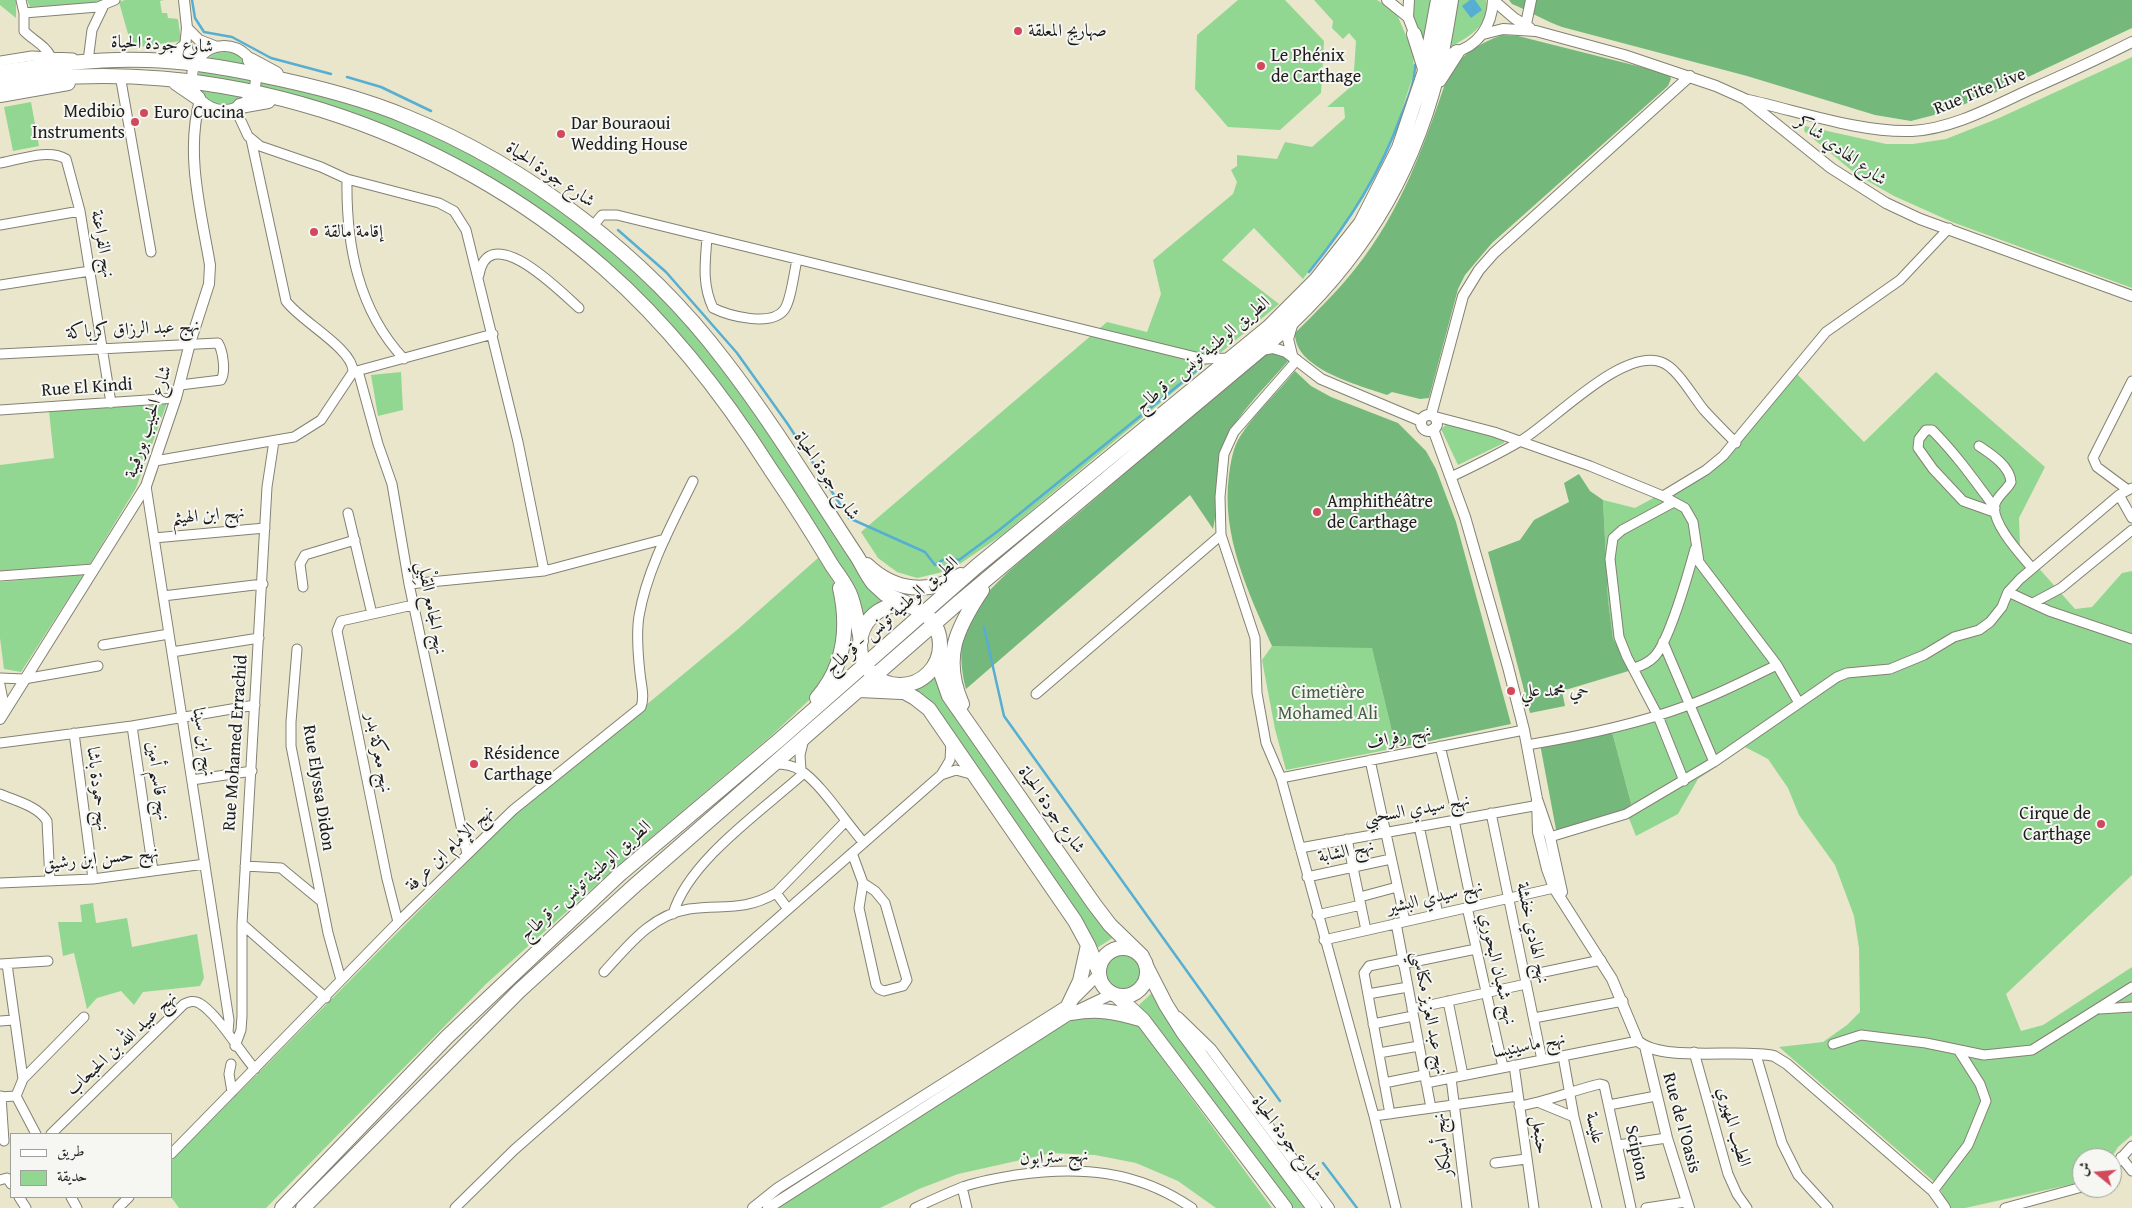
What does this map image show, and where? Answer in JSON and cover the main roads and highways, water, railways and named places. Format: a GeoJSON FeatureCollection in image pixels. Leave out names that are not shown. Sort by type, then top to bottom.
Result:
{"type":"FeatureCollection","features":[{"type":"Feature","properties":{"kind":"highway","name":"الطريق الوطنية تونس - قرطاج"},"geometry":{"type":"LineString","coordinates":[[303,1208],[519,990],[934,624],[1261,350],[1293,322],[1325,289],[1372,228],[1410,155],[1432,91],[1438,0]]}},
{"type":"Feature","properties":{"kind":"highway","name":"الطريق الوطنية تونس - قرطاج"},"geometry":{"type":"LineString","coordinates":[[282,1208],[447,1037],[507,978],[619,875],[866,664],[919,610],[977,566],[1269,327],[1316,280],[1361,223],[1399,148],[1425,71],[1435,55],[1451,0]]}},
{"type":"Feature","properties":{"kind":"highway"},"geometry":{"type":"LineString","coordinates":[[1414,34],[1425,71]]}},
{"type":"Feature","properties":{"kind":"highway"},"geometry":{"type":"LineString","coordinates":[[167,61],[185,47]]}},
{"type":"Feature","properties":{"kind":"highway"},"geometry":{"type":"LineString","coordinates":[[1432,91],[1457,52]]}},
{"type":"Feature","properties":{"kind":"highway"},"geometry":{"type":"LineString","coordinates":[[250,60],[290,81]]}},
{"type":"Feature","properties":{"kind":"highway","name":"شارع جودة الحياة"},"geometry":{"type":"LineString","coordinates":[[0,72],[167,61],[196,63],[290,81],[363,100],[408,117],[459,140],[532,184],[592,227],[649,276],[724,359],[859,559],[864,571],[878,589],[919,610]]}},
{"type":"Feature","properties":{"kind":"highway"},"geometry":{"type":"LineString","coordinates":[[196,63],[200,76],[212,85]]}},
{"type":"Feature","properties":{"kind":"highway"},"geometry":{"type":"LineString","coordinates":[[0,95],[56,87],[91,65]]}},
{"type":"Feature","properties":{"kind":"highway","name":"شارع جودة الحياة"},"geometry":{"type":"LineString","coordinates":[[0,84],[91,65],[120,75],[166,78],[252,93],[356,122],[400,138],[450,162],[518,204],[592,258],[644,307],[705,375],[758,450],[852,599],[866,664]]}},
{"type":"Feature","properties":{"kind":"highway"},"geometry":{"type":"LineString","coordinates":[[240,71],[250,80],[252,93]]}},
{"type":"Feature","properties":{"kind":"highway"},"geometry":{"type":"LineString","coordinates":[[166,78],[185,87],[199,99]]}},
{"type":"Feature","properties":{"kind":"highway"},"geometry":{"type":"LineString","coordinates":[[237,107],[256,102],[282,100]]}},
{"type":"Feature","properties":{"kind":"highway"},"geometry":{"type":"LineString","coordinates":[[859,559],[886,580],[915,588],[945,583],[977,566]]}},
{"type":"Feature","properties":{"kind":"highway"},"geometry":{"type":"LineString","coordinates":[[778,741],[826,687],[835,673],[845,636],[845,615],[836,572]]}},
{"type":"Feature","properties":{"kind":"highway"},"geometry":{"type":"LineString","coordinates":[[977,737],[956,687],[952,655],[961,623],[992,575]]}},
{"type":"Feature","properties":{"kind":"highway"},"geometry":{"type":"LineString","coordinates":[[861,641],[868,622],[879,611],[893,605],[919,610],[934,624]]}},
{"type":"Feature","properties":{"kind":"highway","name":"شارع جودة الحياة"},"geometry":{"type":"LineString","coordinates":[[934,624],[939,635],[942,676],[949,696],[1094,904],[1110,925],[1144,962],[1166,1005],[1314,1208]]}},
{"type":"Feature","properties":{"kind":"highway"},"geometry":{"type":"LineString","coordinates":[[888,683],[906,684],[923,678],[932,670],[938,660],[940,648]]}},
{"type":"Feature","properties":{"kind":"highway"},"geometry":{"type":"LineString","coordinates":[[866,664],[875,676],[906,692],[929,709],[1075,921],[1088,945],[1101,982],[1143,1020],[1285,1208]]}},
{"type":"Feature","properties":{"kind":"highway"},"geometry":{"type":"LineString","coordinates":[[860,690],[906,692]]}},
{"type":"Feature","properties":{"kind":"highway"},"geometry":{"type":"LineString","coordinates":[[1088,945],[1080,981],[1071,1008],[1108,1010],[1143,1020]]}},
{"type":"Feature","properties":{"kind":"highway"},"geometry":{"type":"LineString","coordinates":[[1099,973],[1104,958],[1115,949],[1130,949],[1144,962],[1145,982],[1136,992],[1123,996],[1114,994]]}},
{"type":"Feature","properties":{"kind":"water"},"geometry":{"type":"Polygon","coordinates":[[[1470,0],[1475,0],[1482,10],[1471,18],[1462,6],[1470,0]]]}},
{"type":"Feature","properties":{"kind":"waterway"},"geometry":{"type":"LineString","coordinates":[[192,0],[195,18],[204,32],[232,37],[271,58],[331,74]]}},
{"type":"Feature","properties":{"kind":"waterway"},"geometry":{"type":"LineString","coordinates":[[1309,272],[1350,216],[1374,176],[1394,135],[1409,96],[1415,65]]}},
{"type":"Feature","properties":{"kind":"waterway"},"geometry":{"type":"LineString","coordinates":[[347,77],[381,87],[431,111]]}},
{"type":"Feature","properties":{"kind":"waterway"},"geometry":{"type":"LineString","coordinates":[[618,230],[666,272],[737,353],[787,423],[849,518],[925,552],[935,565],[946,558],[959,560],[998,531],[1196,371]]}},
{"type":"Feature","properties":{"kind":"waterway"},"geometry":{"type":"LineString","coordinates":[[984,627],[1004,716],[1280,1101]]}},
{"type":"Feature","properties":{"kind":"waterway"},"geometry":{"type":"LineString","coordinates":[[1323,1163],[1357,1208]]}},
{"type":"Feature","properties":{"kind":"place","name":"صهاريج المعلقة"},"geometry":{"type":"Point","coordinates":[1018,31]}},
{"type":"Feature","properties":{"kind":"place","name":"Le Phénix de Carthage"},"geometry":{"type":"Point","coordinates":[1261,66]}},
{"type":"Feature","properties":{"kind":"place","name":"Euro Cucina"},"geometry":{"type":"Point","coordinates":[144,113]}},
{"type":"Feature","properties":{"kind":"place","name":"Medibio Instruments"},"geometry":{"type":"Point","coordinates":[135,122]}},
{"type":"Feature","properties":{"kind":"place","name":"Dar Bouraoui Wedding House"},"geometry":{"type":"Point","coordinates":[561,134]}},
{"type":"Feature","properties":{"kind":"place","name":"إقامة مالقة"},"geometry":{"type":"Point","coordinates":[314,232]}},
{"type":"Feature","properties":{"kind":"place","name":"Amphithéâtre de Carthage"},"geometry":{"type":"Point","coordinates":[1317,512]}},
{"type":"Feature","properties":{"kind":"place","name":"حي محمد علي"},"geometry":{"type":"Point","coordinates":[1511,691]}},
{"type":"Feature","properties":{"kind":"place","name":"Résidence Carthage"},"geometry":{"type":"Point","coordinates":[474,764]}},
{"type":"Feature","properties":{"kind":"place","name":"Cirque de Carthage"},"geometry":{"type":"Point","coordinates":[2101,824]}},
{"type":"Feature","properties":{"kind":"park label","name":"Cimetière Mohamed Ali"},"geometry":{"type":"Point","coordinates":[1328,703]}}]}
